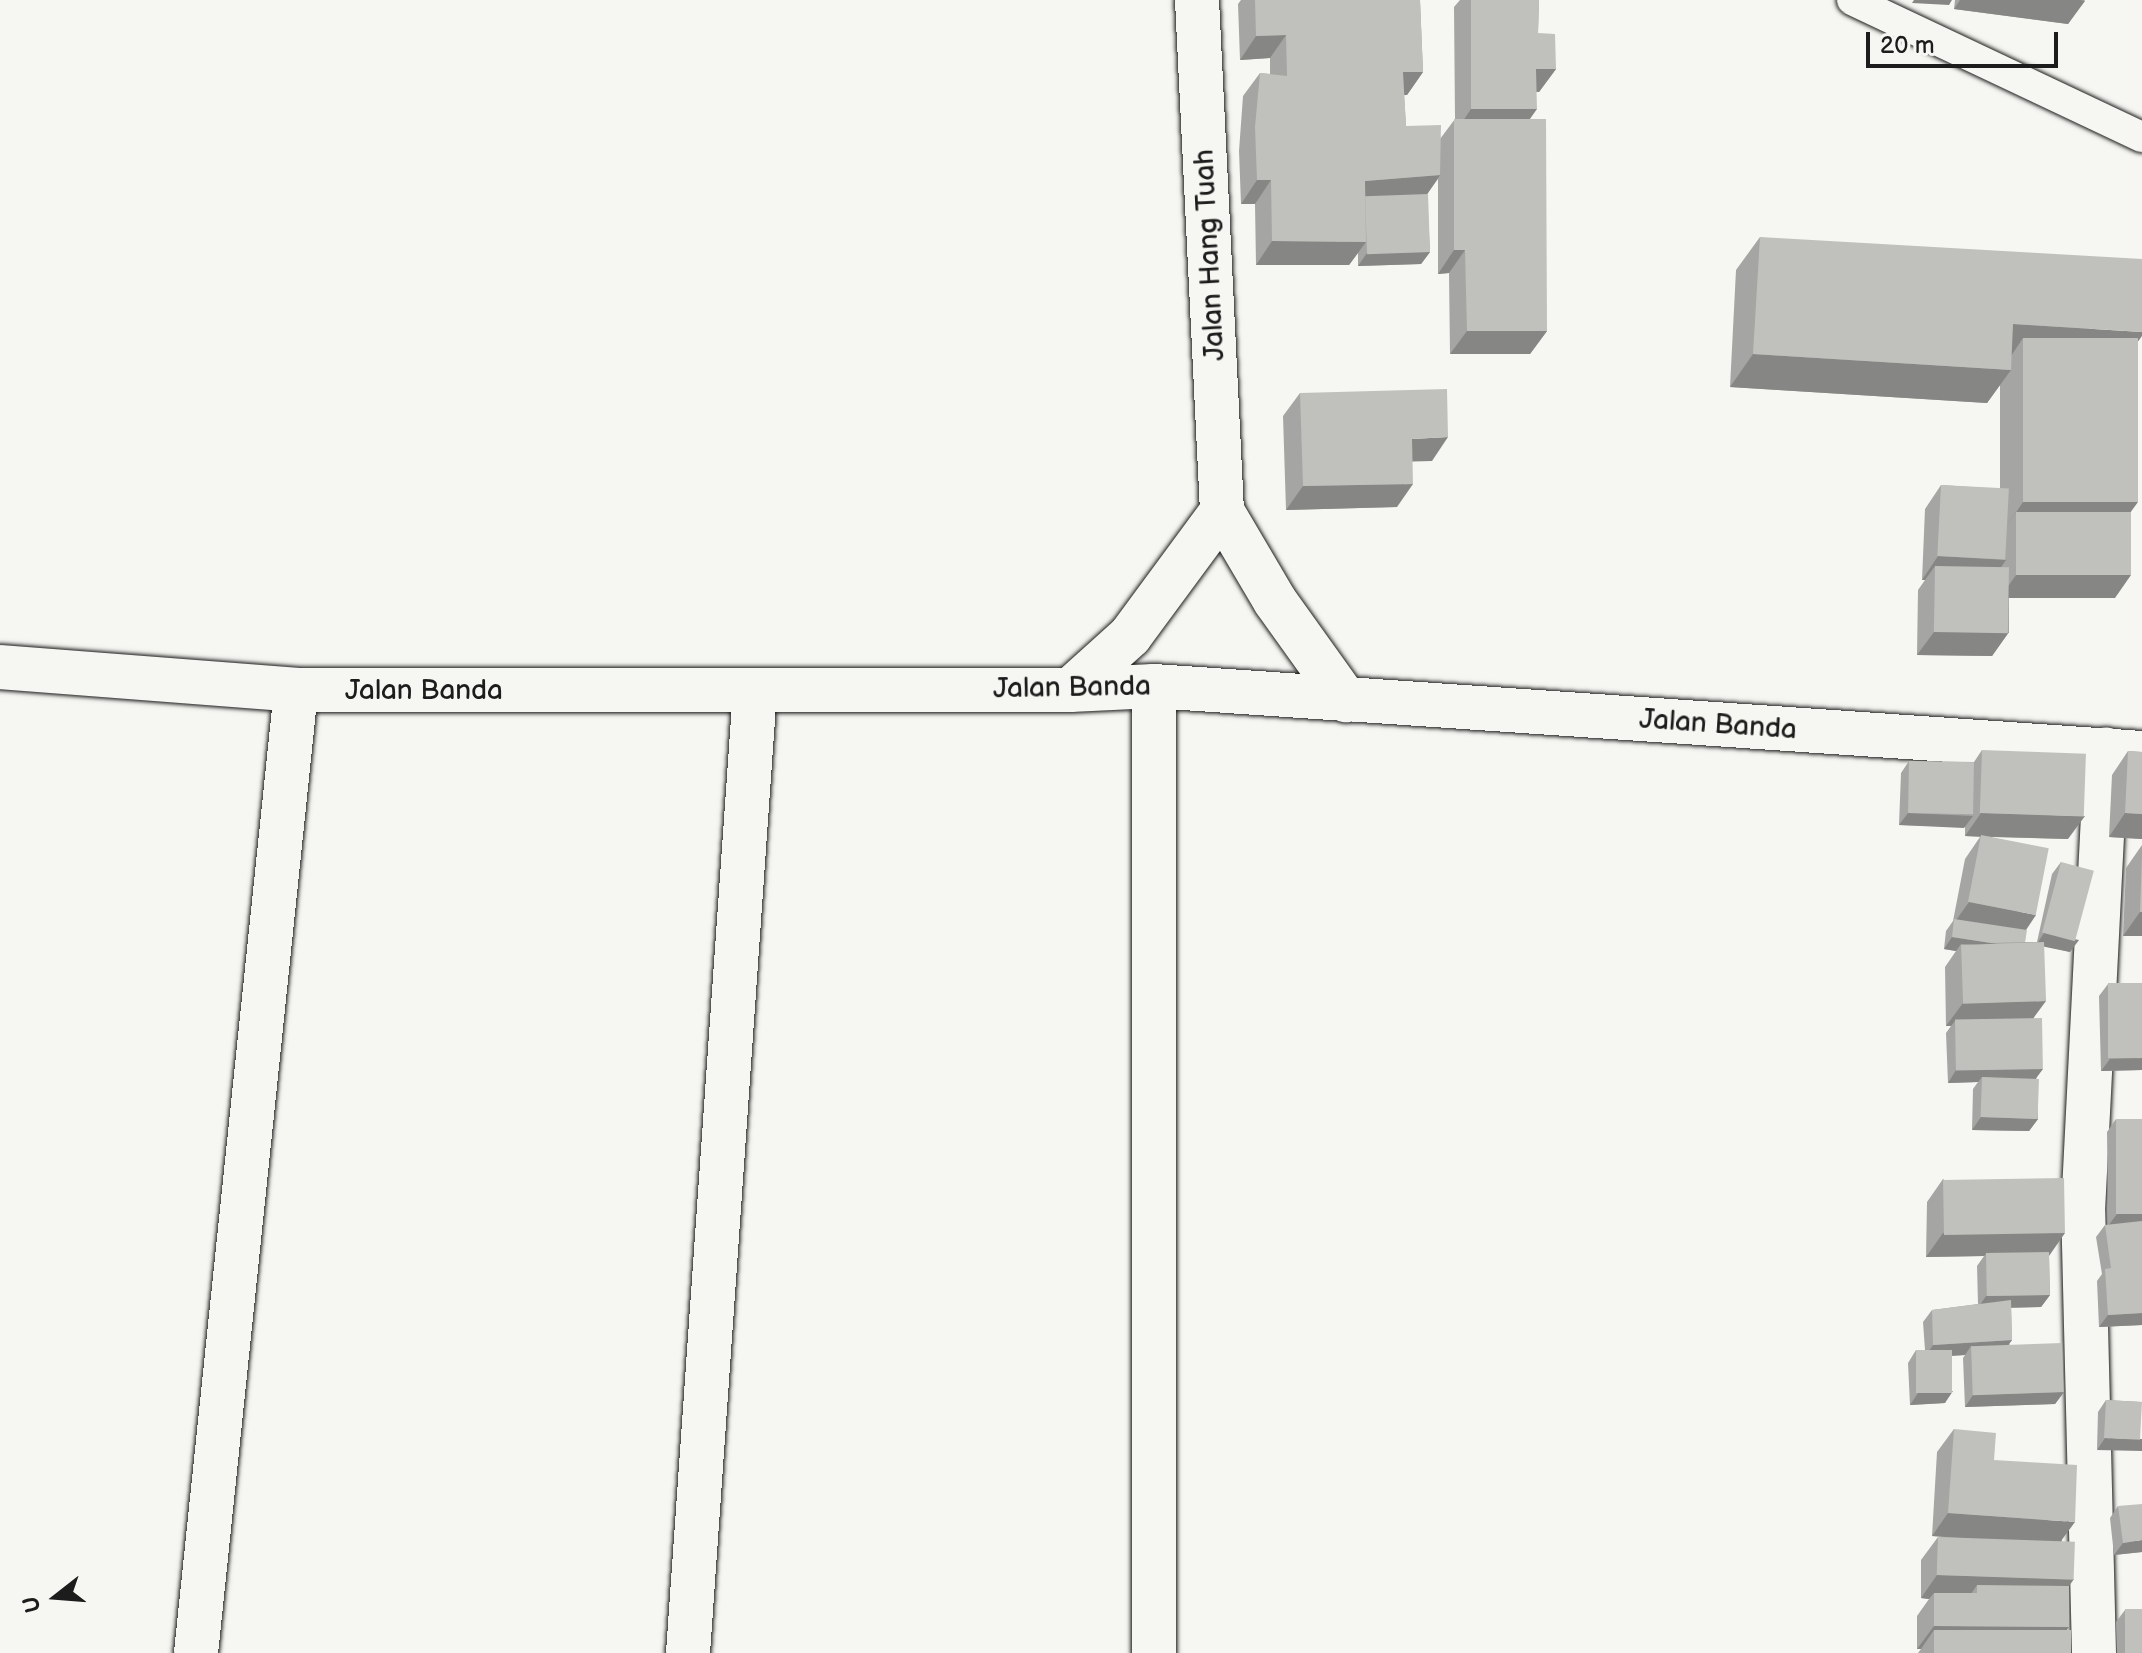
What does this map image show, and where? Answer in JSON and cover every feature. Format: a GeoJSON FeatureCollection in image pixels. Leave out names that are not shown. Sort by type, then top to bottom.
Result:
{"type":"FeatureCollection","features":[{"type":"Feature","properties":{"kind":"street","name":"Jalan Hang Tuah"},"geometry":{"type":"LineString","coordinates":[[1197,0],[1222,511]]}},
{"type":"Feature","properties":{"kind":"street"},"geometry":{"type":"LineString","coordinates":[[1070,690],[1130,636],[1222,511],[1275,601],[1346,700]]}},
{"type":"Feature","properties":{"kind":"street","name":"Jalan Banda"},"geometry":{"type":"LineString","coordinates":[[0,667],[296,690],[1070,690],[1154,686],[2124,752]]}},
{"type":"Feature","properties":{"kind":"street"},"geometry":{"type":"LineString","coordinates":[[1154,686],[1154,1653]]}},
{"type":"Feature","properties":{"kind":"street"},"geometry":{"type":"LineString","coordinates":[[196,1653],[296,690]]}},
{"type":"Feature","properties":{"kind":"street"},"geometry":{"type":"LineString","coordinates":[[688,1653],[755,691]]}},
{"type":"Feature","properties":{"kind":"street"},"geometry":{"type":"LineString","coordinates":[[2094,1653],[2083,1211],[2124,752]]}},
{"type":"Feature","properties":{"kind":"lane"},"geometry":{"type":"LineString","coordinates":[[1852,0],[2142,137]]}},
{"type":"Feature","properties":{"kind":"building"},"geometry":{"type":"Polygon","coordinates":[[[1255,0],[1420,0],[1423,72],[1403,72],[1406,126],[1441,125],[1440,175],[1365,181],[1366,242],[1272,241],[1271,180],[1257,180],[1255,127],[1260,73],[1287,76],[1286,35],[1256,36],[1255,0]]]}},
{"type":"Feature","properties":{"kind":"building"},"geometry":{"type":"Polygon","coordinates":[[[1471,0],[1539,0],[1538,33],[1555,34],[1556,69],[1536,69],[1537,109],[1471,109],[1471,0]]]}},
{"type":"Feature","properties":{"kind":"building"},"geometry":{"type":"Polygon","coordinates":[[[1454,119],[1546,119],[1547,331],[1467,331],[1465,250],[1454,250],[1454,119]]]}},
{"type":"Feature","properties":{"kind":"building"},"geometry":{"type":"Polygon","coordinates":[[[1428,194],[1430,252],[1367,254],[1365,196],[1428,194]]]}},
{"type":"Feature","properties":{"kind":"building"},"geometry":{"type":"Polygon","coordinates":[[[1760,237],[2142,259],[2142,332],[2013,324],[2011,370],[1753,354],[1760,237]]]}},
{"type":"Feature","properties":{"kind":"building"},"geometry":{"type":"Polygon","coordinates":[[[2023,338],[2138,338],[2138,502],[2023,502],[2023,338]]]}},
{"type":"Feature","properties":{"kind":"building"},"geometry":{"type":"Polygon","coordinates":[[[1447,389],[1448,437],[1412,439],[1413,484],[1303,486],[1300,393],[1447,389]]]}},
{"type":"Feature","properties":{"kind":"building"},"geometry":{"type":"Polygon","coordinates":[[[1941,485],[2009,489],[2005,559],[1937,556],[1941,485]]]}},
{"type":"Feature","properties":{"kind":"building"},"geometry":{"type":"Polygon","coordinates":[[[2016,512],[2131,512],[2131,575],[2016,575],[2016,512]]]}},
{"type":"Feature","properties":{"kind":"building"},"geometry":{"type":"Polygon","coordinates":[[[1935,566],[2009,567],[2008,633],[1934,632],[1935,566]]]}},
{"type":"Feature","properties":{"kind":"building"},"geometry":{"type":"Polygon","coordinates":[[[1982,750],[2086,754],[2084,817],[1980,813],[1982,750]]]}},
{"type":"Feature","properties":{"kind":"building"},"geometry":{"type":"Polygon","coordinates":[[[2128,751],[2142,752],[2142,814],[2125,813],[2128,751]]]}},
{"type":"Feature","properties":{"kind":"building"},"geometry":{"type":"Polygon","coordinates":[[[1909,761],[1974,762],[1973,814],[1908,813],[1909,761]]]}},
{"type":"Feature","properties":{"kind":"building"},"geometry":{"type":"Polygon","coordinates":[[[1981,835],[2049,848],[2036,915],[1968,902],[1981,835]]]}},
{"type":"Feature","properties":{"kind":"building"},"geometry":{"type":"Polygon","coordinates":[[[2142,856],[2142,912],[2140,912],[2142,856]]]}},
{"type":"Feature","properties":{"kind":"building"},"geometry":{"type":"Polygon","coordinates":[[[2061,862],[2094,871],[2075,941],[2042,933],[2061,862]]]}},
{"type":"Feature","properties":{"kind":"building"},"geometry":{"type":"Polygon","coordinates":[[[1954,919],[2027,930],[2025,942],[1991,943],[1952,937],[1954,919]]]}},
{"type":"Feature","properties":{"kind":"building"},"geometry":{"type":"Polygon","coordinates":[[[2044,942],[2046,1001],[1963,1004],[1961,945],[2044,942]]]}},
{"type":"Feature","properties":{"kind":"building"},"geometry":{"type":"Polygon","coordinates":[[[2108,983],[2142,983],[2142,1058],[2108,1058],[2108,983]]]}},
{"type":"Feature","properties":{"kind":"building"},"geometry":{"type":"Polygon","coordinates":[[[2042,1018],[2043,1069],[1956,1071],[1955,1020],[2042,1018]]]}},
{"type":"Feature","properties":{"kind":"building"},"geometry":{"type":"Polygon","coordinates":[[[1982,1077],[2039,1079],[2038,1119],[1981,1117],[1982,1077]]]}},
{"type":"Feature","properties":{"kind":"building"},"geometry":{"type":"Polygon","coordinates":[[[2116,1119],[2142,1119],[2142,1214],[2116,1214],[2116,1119]]]}},
{"type":"Feature","properties":{"kind":"building"},"geometry":{"type":"Polygon","coordinates":[[[2064,1178],[2065,1233],[1944,1235],[1943,1180],[2064,1178]]]}},
{"type":"Feature","properties":{"kind":"building"},"geometry":{"type":"Polygon","coordinates":[[[2142,1221],[2142,1313],[2108,1315],[2105,1269],[2111,1268],[2105,1225],[2142,1221]]]}},
{"type":"Feature","properties":{"kind":"building"},"geometry":{"type":"Polygon","coordinates":[[[2049,1252],[2050,1295],[1987,1296],[1986,1253],[2049,1252]]]}},
{"type":"Feature","properties":{"kind":"building"},"geometry":{"type":"Polygon","coordinates":[[[2011,1300],[2012,1340],[1933,1345],[1932,1310],[2011,1300]]]}},
{"type":"Feature","properties":{"kind":"building"},"geometry":{"type":"Polygon","coordinates":[[[2062,1343],[2064,1392],[1973,1395],[1971,1346],[2062,1343]]]}},
{"type":"Feature","properties":{"kind":"building"},"geometry":{"type":"Polygon","coordinates":[[[1916,1350],[1952,1350],[1952,1393],[1916,1393],[1916,1350]]]}},
{"type":"Feature","properties":{"kind":"building"},"geometry":{"type":"Polygon","coordinates":[[[2106,1400],[2142,1402],[2140,1440],[2104,1438],[2106,1400]]]}},
{"type":"Feature","properties":{"kind":"building"},"geometry":{"type":"Polygon","coordinates":[[[1954,1429],[1996,1433],[1994,1460],[2077,1465],[2075,1522],[1948,1513],[1954,1429]]]}},
{"type":"Feature","properties":{"kind":"building"},"geometry":{"type":"Polygon","coordinates":[[[2142,1504],[2142,1540],[2123,1543],[2118,1506],[2142,1504]]]}},
{"type":"Feature","properties":{"kind":"building"},"geometry":{"type":"Polygon","coordinates":[[[1938,1537],[2075,1542],[2074,1580],[1937,1575],[1938,1537]]]}},
{"type":"Feature","properties":{"kind":"building"},"geometry":{"type":"Polygon","coordinates":[[[1977,1585],[2069,1586],[2069,1627],[1934,1626],[1934,1593],[1977,1593],[1977,1585]]]}},
{"type":"Feature","properties":{"kind":"building"},"geometry":{"type":"Polygon","coordinates":[[[2125,1609],[2142,1609],[2142,1653],[2125,1653],[2125,1609]]]}},
{"type":"Feature","properties":{"kind":"building"},"geometry":{"type":"Polygon","coordinates":[[[1934,1630],[2071,1630],[2071,1653],[1934,1653],[1934,1630]]]}}]}
